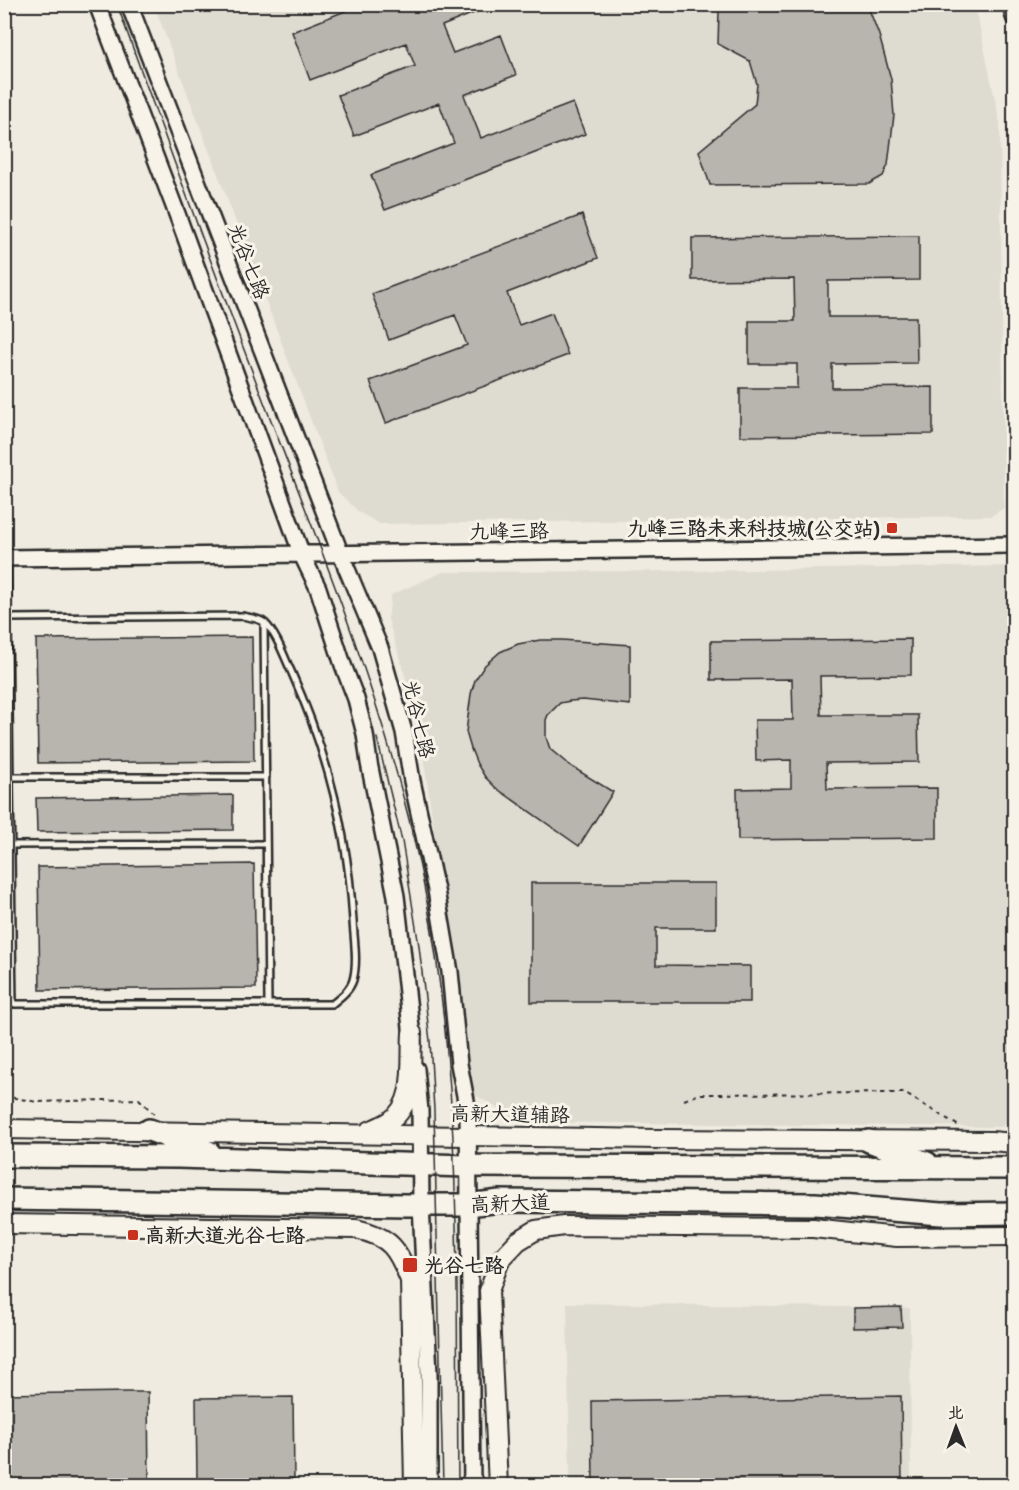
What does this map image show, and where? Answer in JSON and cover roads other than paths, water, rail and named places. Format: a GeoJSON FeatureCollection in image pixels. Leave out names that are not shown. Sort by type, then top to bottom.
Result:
{"type":"FeatureCollection","features":[{"type":"Feature","properties":{"kind":"highway"},"geometry":{"type":"LineString","coordinates":[[159,1130],[230,1159]]}},
{"type":"Feature","properties":{"kind":"highway"},"geometry":{"type":"LineString","coordinates":[[869,1141],[942,1168]]}},
{"type":"Feature","properties":{"kind":"highway","name":"高新大道"},"geometry":{"type":"LineString","coordinates":[[4,1156],[230,1159],[467,1166],[1014,1168]]}},
{"type":"Feature","properties":{"kind":"highway"},"geometry":{"type":"LineString","coordinates":[[622,1166],[622,1202]]}},
{"type":"Feature","properties":{"kind":"highway","name":"高新大道"},"geometry":{"type":"LineString","coordinates":[[4,1199],[468,1205],[500,1201],[815,1204],[941,1214],[1014,1213]]}},
{"type":"Feature","properties":{"kind":"main road"},"geometry":{"type":"LineString","coordinates":[[363,1134],[391,1120],[404,1107],[409,1091],[412,1033]]}},
{"type":"Feature","properties":{"kind":"main road","name":"高新大道辅路"},"geometry":{"type":"LineString","coordinates":[[4,1129],[1014,1143]]}},
{"type":"Feature","properties":{"kind":"main road"},"geometry":{"type":"LineString","coordinates":[[4,1220],[72,1200]]}},
{"type":"Feature","properties":{"kind":"main road"},"geometry":{"type":"LineString","coordinates":[[296,1203],[345,1214],[375,1233],[391,1244],[410,1280],[414,1485]]}},
{"type":"Feature","properties":{"kind":"main road"},"geometry":{"type":"LineString","coordinates":[[934,1237],[986,1213]]}},
{"type":"Feature","properties":{"kind":"main road"},"geometry":{"type":"LineString","coordinates":[[4,1224],[356,1229],[375,1233]]}},
{"type":"Feature","properties":{"kind":"main road"},"geometry":{"type":"LineString","coordinates":[[498,1485],[489,1291],[500,1260],[518,1241],[536,1230],[564,1226],[813,1228],[897,1237],[1014,1236]]}},
{"type":"Feature","properties":{"kind":"street"},"geometry":{"type":"LineString","coordinates":[[97,4],[302,555],[318,588],[342,665],[356,699],[365,734],[396,896],[420,1111],[421,1204],[429,1374],[429,1485]]}},
{"type":"Feature","properties":{"kind":"street","name":"光谷七路"},"geometry":{"type":"LineString","coordinates":[[129,4],[341,555],[380,648],[404,732],[450,972],[459,1064],[468,1111],[473,1484]]}},
{"type":"Feature","properties":{"kind":"street"},"geometry":{"type":"LineString","coordinates":[[1011,4],[1014,17]]}},
{"type":"Feature","properties":{"kind":"street","name":"九峰三路"},"geometry":{"type":"LineString","coordinates":[[6,558],[1014,545]]}},
{"type":"Feature","properties":{"kind":"street"},"geometry":{"type":"LineString","coordinates":[[991,1141],[1014,1133]]}},
{"type":"Feature","properties":{"kind":"street"},"geometry":{"type":"LineString","coordinates":[[402,1262],[421,1286],[426,1312]]}},
{"type":"Feature","properties":{"kind":"street"},"geometry":{"type":"LineString","coordinates":[[471,1362],[489,1291]]}},
{"type":"Feature","properties":{"kind":"street"},"geometry":{"type":"LineString","coordinates":[[414,1423],[429,1374]]}},
{"type":"Feature","properties":{"kind":"lane"},"geometry":{"type":"LineString","coordinates":[[6,558],[13,1004],[333,1004],[344,995],[353,982],[356,962],[351,880],[341,819],[323,752],[305,702],[281,648],[264,623],[243,616],[8,618]]}},
{"type":"Feature","properties":{"kind":"lane"},"geometry":{"type":"LineString","coordinates":[[264,623],[268,1004]]}},
{"type":"Feature","properties":{"kind":"lane"},"geometry":{"type":"LineString","coordinates":[[10,777],[266,777]]}},
{"type":"Feature","properties":{"kind":"lane"},"geometry":{"type":"LineString","coordinates":[[11,845],[266,844]]}},
{"type":"Feature","properties":{"kind":"tram line"},"geometry":{"type":"LineString","coordinates":[[117,4],[172,157],[348,622],[384,730],[414,840],[430,919],[442,1000],[449,1080],[456,1242],[458,1486]]}},
{"type":"Feature","properties":{"kind":"tram line"},"geometry":{"type":"LineString","coordinates":[[377,738],[402,841],[419,946],[430,1041],[434,1110],[443,1486]]}},
{"type":"Feature","properties":{"kind":"place","name":"九峰三路未来科技城(公交站)"},"geometry":{"type":"Point","coordinates":[892,528]}},
{"type":"Feature","properties":{"kind":"place","name":"高新大道光谷七路"},"geometry":{"type":"Point","coordinates":[133,1235]}},
{"type":"Feature","properties":{"kind":"place","name":"光谷七路"},"geometry":{"type":"Point","coordinates":[410,1265]}}]}
